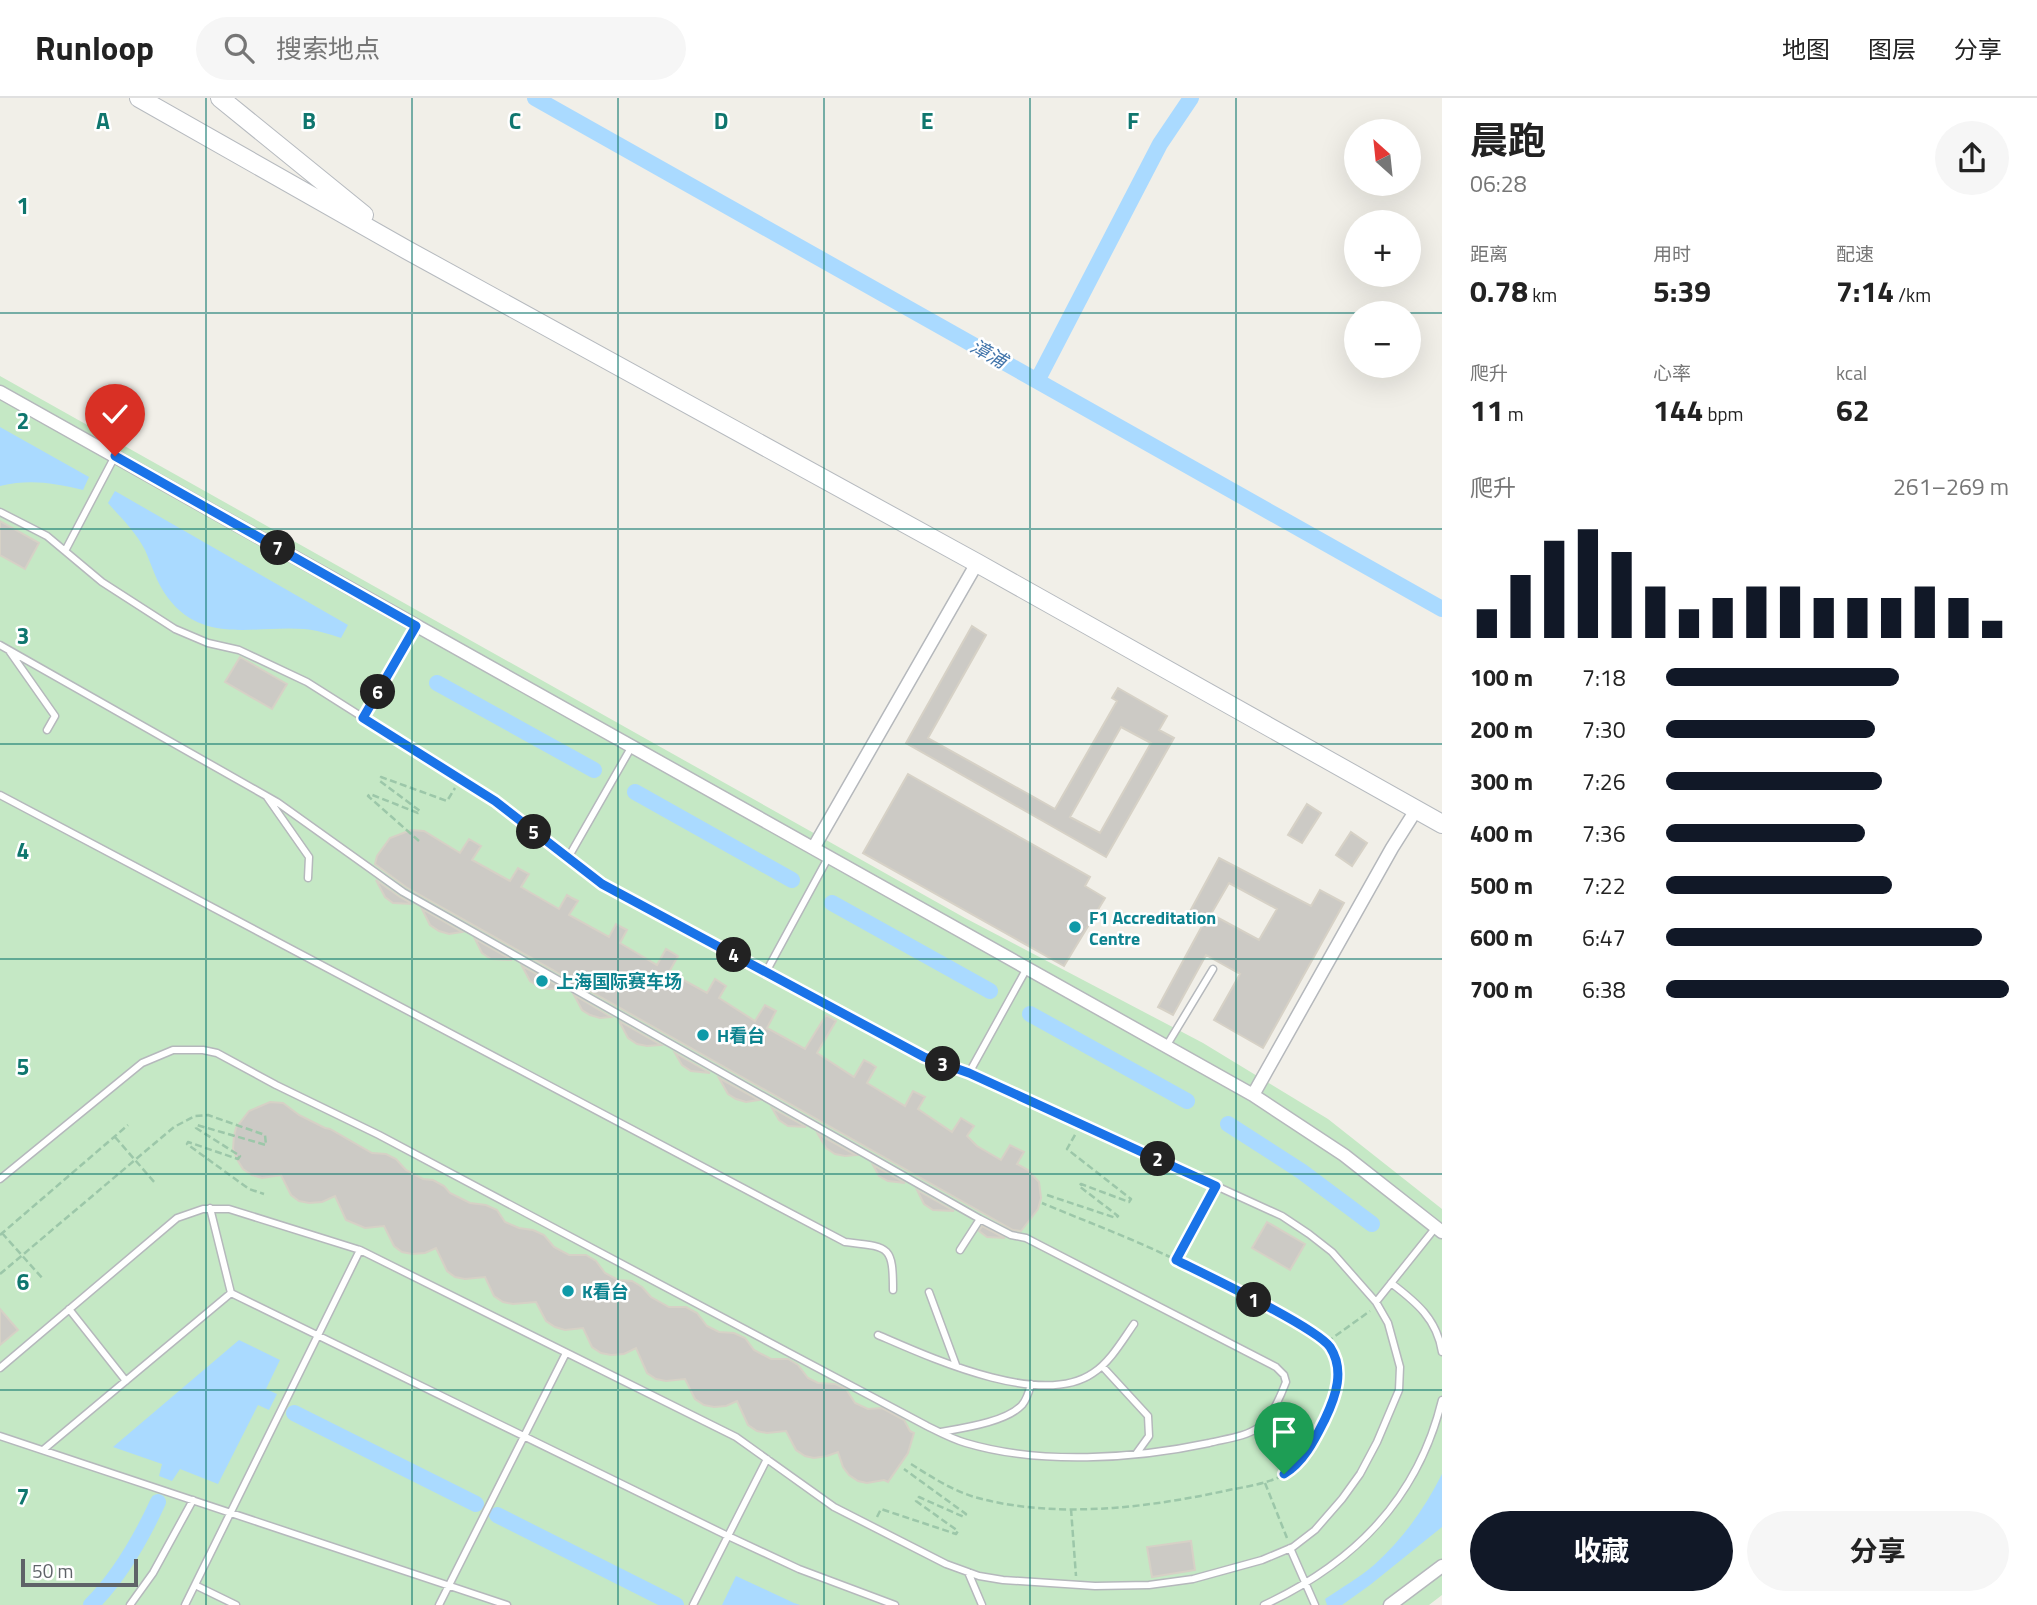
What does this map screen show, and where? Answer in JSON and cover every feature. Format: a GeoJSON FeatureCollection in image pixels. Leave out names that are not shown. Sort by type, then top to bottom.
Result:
{"type":"FeatureCollection","features":[{"type":"Feature","properties":{"kind":"street"},"geometry":{"type":"LineString","coordinates":[[139,98],[407,250],[977,562],[1442,824]]}},
{"type":"Feature","properties":{"kind":"street"},"geometry":{"type":"LineString","coordinates":[[220,98],[407,250]]}},
{"type":"Feature","properties":{"kind":"street"},"geometry":{"type":"LineString","coordinates":[[0,392],[1253,1095],[1344,1154],[1439,1230]]}},
{"type":"Feature","properties":{"kind":"street"},"geometry":{"type":"LineString","coordinates":[[814,848],[977,562]]}},
{"type":"Feature","properties":{"kind":"street"},"geometry":{"type":"LineString","coordinates":[[1253,1095],[1416,810]]}},
{"type":"Feature","properties":{"kind":"street"},"geometry":{"type":"LineString","coordinates":[[1390,1605],[1442,1566]]}},
{"type":"Feature","properties":{"kind":"lane"},"geometry":{"type":"LineString","coordinates":[[65,551],[115,456]]}},
{"type":"Feature","properties":{"kind":"lane"},"geometry":{"type":"LineString","coordinates":[[0,512],[47,536],[102,582],[175,629],[208,643],[239,650],[307,682],[495,801],[602,884],[924,1057],[969,1073],[1282,1216],[1332,1252],[1376,1302],[1388,1324],[1400,1367],[1399,1390],[1391,1413],[1354,1483],[1315,1530],[1290,1548],[1262,1560],[1193,1578],[1149,1585],[1076,1586],[1003,1580],[946,1564],[834,1507],[736,1437],[360,1250],[229,1209],[191,1211],[177,1218],[0,1368]]}},
{"type":"Feature","properties":{"kind":"lane"},"geometry":{"type":"LineString","coordinates":[[363,718],[416,626]]}},
{"type":"Feature","properties":{"kind":"lane"},"geometry":{"type":"LineString","coordinates":[[0,645],[266,796],[303,819],[403,892],[979,1220],[1011,1235],[1026,1238],[1269,1363],[1284,1374],[1285,1385],[1259,1427],[1234,1437],[1197,1445],[1136,1454],[1055,1456],[964,1443],[391,1141],[217,1053],[203,1050],[173,1050],[142,1063],[0,1180]]}},
{"type":"Feature","properties":{"kind":"lane"},"geometry":{"type":"LineString","coordinates":[[9,650],[55,716],[47,730]]}},
{"type":"Feature","properties":{"kind":"lane"},"geometry":{"type":"LineString","coordinates":[[568,858],[632,746]]}},
{"type":"Feature","properties":{"kind":"lane"},"geometry":{"type":"LineString","coordinates":[[0,795],[845,1242],[885,1250],[893,1260],[893,1290]]}},
{"type":"Feature","properties":{"kind":"lane"},"geometry":{"type":"LineString","coordinates":[[266,796],[309,858],[308,878]]}},
{"type":"Feature","properties":{"kind":"lane"},"geometry":{"type":"LineString","coordinates":[[766,972],[829,856]]}},
{"type":"Feature","properties":{"kind":"lane"},"geometry":{"type":"LineString","coordinates":[[969,1073],[1027,968]]}},
{"type":"Feature","properties":{"kind":"lane"},"geometry":{"type":"LineString","coordinates":[[1167,1045],[1213,969]]}},
{"type":"Feature","properties":{"kind":"lane"},"geometry":{"type":"LineString","coordinates":[[210,1208],[232,1293],[728,1536],[799,1569],[895,1605]]}},
{"type":"Feature","properties":{"kind":"lane"},"geometry":{"type":"LineString","coordinates":[[960,1250],[979,1220]]}},
{"type":"Feature","properties":{"kind":"lane"},"geometry":{"type":"LineString","coordinates":[[1376,1302],[1439,1230]]}},
{"type":"Feature","properties":{"kind":"lane"},"geometry":{"type":"LineString","coordinates":[[185,1605],[360,1250]]}},
{"type":"Feature","properties":{"kind":"lane"},"geometry":{"type":"LineString","coordinates":[[1391,1283],[1415,1301],[1432,1320],[1442,1352]]}},
{"type":"Feature","properties":{"kind":"lane"},"geometry":{"type":"LineString","coordinates":[[929,1292],[956,1366]]}},
{"type":"Feature","properties":{"kind":"lane"},"geometry":{"type":"LineString","coordinates":[[43,1450],[232,1293]]}},
{"type":"Feature","properties":{"kind":"lane"},"geometry":{"type":"LineString","coordinates":[[69,1309],[126,1381]]}},
{"type":"Feature","properties":{"kind":"lane"},"geometry":{"type":"LineString","coordinates":[[878,1335],[956,1366],[1007,1382],[1031,1384],[1084,1378],[1102,1366],[1134,1324]]}},
{"type":"Feature","properties":{"kind":"lane"},"geometry":{"type":"LineString","coordinates":[[439,1605],[566,1353]]}},
{"type":"Feature","properties":{"kind":"lane"},"geometry":{"type":"LineString","coordinates":[[1102,1366],[1148,1416],[1149,1436],[1136,1454]]}},
{"type":"Feature","properties":{"kind":"lane"},"geometry":{"type":"LineString","coordinates":[[941,1432],[981,1424],[1018,1409],[1031,1384]]}},
{"type":"Feature","properties":{"kind":"lane"},"geometry":{"type":"LineString","coordinates":[[1264,1605],[1305,1583],[1360,1542],[1390,1512],[1420,1464],[1442,1400]]}},
{"type":"Feature","properties":{"kind":"lane"},"geometry":{"type":"LineString","coordinates":[[0,1436],[507,1605]]}},
{"type":"Feature","properties":{"kind":"lane"},"geometry":{"type":"LineString","coordinates":[[693,1605],[767,1460]]}},
{"type":"Feature","properties":{"kind":"lane"},"geometry":{"type":"LineString","coordinates":[[130,1605],[153,1573],[193,1500]]}},
{"type":"Feature","properties":{"kind":"lane"},"geometry":{"type":"LineString","coordinates":[[1290,1548],[1315,1605]]}},
{"type":"Feature","properties":{"kind":"lane"},"geometry":{"type":"LineString","coordinates":[[968,1572],[982,1605]]}},
{"type":"Feature","properties":{"kind":"lane"},"geometry":{"type":"LineString","coordinates":[[195,1585],[236,1605]]}},
{"type":"Feature","properties":{"kind":"path"},"geometry":{"type":"LineString","coordinates":[[419,842],[368,796],[370,794],[418,813],[419,811],[380,780],[382,777],[447,801],[461,780]]}},
{"type":"Feature","properties":{"kind":"path"},"geometry":{"type":"LineString","coordinates":[[0,1274],[135,1160],[181,1123],[195,1116],[208,1115],[265,1135],[266,1145],[197,1125],[196,1128],[240,1156],[238,1158],[188,1142],[187,1144],[249,1189],[264,1194]]}},
{"type":"Feature","properties":{"kind":"path"},"geometry":{"type":"LineString","coordinates":[[1047,1195],[1116,1219],[1118,1216],[1079,1186],[1082,1184],[1129,1202],[1131,1199],[1067,1149],[1081,1124]]}},
{"type":"Feature","properties":{"kind":"path"},"geometry":{"type":"LineString","coordinates":[[43,1279],[1,1234],[128,1125]]}},
{"type":"Feature","properties":{"kind":"path"},"geometry":{"type":"LineString","coordinates":[[115,1137],[155,1183]]}},
{"type":"Feature","properties":{"kind":"path"},"geometry":{"type":"LineString","coordinates":[[1176,1260],[1216,1186]]}},
{"type":"Feature","properties":{"kind":"path"},"geometry":{"type":"LineString","coordinates":[[911,1464],[936,1480],[979,1499],[1007,1505],[1071,1508],[1165,1504],[1265,1481],[1284,1474],[1301,1461],[1330,1409],[1338,1382],[1338,1371],[1333,1353],[1326,1343],[1302,1326],[1176,1260],[1042,1203]]}},
{"type":"Feature","properties":{"kind":"path"},"geometry":{"type":"LineString","coordinates":[[1326,1343],[1366,1315]]}},
{"type":"Feature","properties":{"kind":"path"},"geometry":{"type":"LineString","coordinates":[[872,1527],[881,1509],[956,1534],[958,1531],[916,1501],[919,1497],[964,1517],[966,1514],[904,1469]]}},
{"type":"Feature","properties":{"kind":"path"},"geometry":{"type":"LineString","coordinates":[[1265,1481],[1290,1548]]}},
{"type":"Feature","properties":{"kind":"path"},"geometry":{"type":"LineString","coordinates":[[1071,1508],[1076,1586]]}},
{"type":"Feature","properties":{"kind":"green space","name":"上海国际赛车场"},"geometry":{"type":"Polygon","coordinates":[[[0,376],[965,918],[1203,1043],[1328,1119],[1442,1209],[1442,1595],[1429,1605],[0,1605],[0,376]]]}},
{"type":"Feature","properties":{"kind":"water"},"geometry":{"type":"Polygon","coordinates":[[[0,427],[89,477],[83,490],[41,483],[0,486],[0,427]]]}},
{"type":"Feature","properties":{"kind":"water"},"geometry":{"type":"Polygon","coordinates":[[[115,491],[348,625],[341,638],[304,629],[231,630],[198,622],[182,613],[164,593],[137,537],[108,503],[115,491]]]}},
{"type":"Feature","properties":{"kind":"water"},"geometry":{"type":"Polygon","coordinates":[[[239,1340],[280,1360],[266,1389],[277,1394],[269,1410],[258,1405],[218,1484],[180,1469],[172,1481],[159,1476],[162,1464],[113,1447],[239,1340]]]}},
{"type":"Feature","properties":{"kind":"water"},"geometry":{"type":"Polygon","coordinates":[[[1442,1474],[1442,1527],[1342,1605],[1327,1605],[1325,1599],[1368,1570],[1404,1534],[1442,1474]]]}},
{"type":"Feature","properties":{"kind":"water"},"geometry":{"type":"Polygon","coordinates":[[[736,1576],[794,1603],[800,1605],[722,1605],[736,1576]]]}},
{"type":"Feature","properties":{"kind":"building"},"geometry":{"type":"Polygon","coordinates":[[[0,521],[39,543],[25,569],[0,555],[0,521]]]}},
{"type":"Feature","properties":{"kind":"building"},"geometry":{"type":"Polygon","coordinates":[[[972,626],[986,635],[928,738],[1055,809],[1117,701],[1112,698],[1118,688],[1167,716],[1159,730],[1174,738],[1106,857],[906,743],[972,626]],[[1121,727],[1070,817],[1100,833],[1151,743],[1121,727]]]}},
{"type":"Feature","properties":{"kind":"building"},"geometry":{"type":"Polygon","coordinates":[[[240,657],[287,684],[272,709],[225,682],[240,657]]]}},
{"type":"Feature","properties":{"kind":"building"},"geometry":{"type":"Polygon","coordinates":[[[908,774],[1090,877],[1085,886],[1105,898],[1064,966],[863,853],[908,774]]]}},
{"type":"Feature","properties":{"kind":"building"},"geometry":{"type":"Polygon","coordinates":[[[1307,804],[1321,813],[1302,843],[1288,835],[1307,804]]]}},
{"type":"Feature","properties":{"kind":"building","name":"H看台"},"geometry":{"type":"Polygon","coordinates":[[[411,830],[424,831],[460,853],[469,839],[481,846],[472,860],[510,881],[518,868],[529,874],[521,887],[559,909],[567,895],[578,901],[569,915],[609,937],[616,924],[627,930],[620,943],[657,965],[666,949],[678,956],[669,972],[707,993],[715,979],[726,986],[719,998],[755,1021],[765,1005],[776,1011],[767,1028],[805,1049],[826,1015],[836,1021],[817,1053],[854,1077],[864,1060],[870,1063],[876,1067],[867,1083],[905,1106],[913,1091],[925,1097],[918,1109],[952,1132],[961,1118],[974,1126],[967,1136],[977,1146],[1001,1160],[1010,1145],[1024,1152],[1017,1164],[1028,1170],[1039,1182],[1041,1198],[1038,1209],[1021,1231],[1013,1230],[406,887],[375,864],[377,856],[390,838],[411,830]]]}},
{"type":"Feature","properties":{"kind":"building"},"geometry":{"type":"Polygon","coordinates":[[[1351,832],[1367,843],[1352,866],[1336,855],[1351,832]]]}},
{"type":"Feature","properties":{"kind":"building"},"geometry":{"type":"Polygon","coordinates":[[[1219,858],[1311,906],[1320,890],[1344,903],[1263,1048],[1214,1020],[1240,974],[1206,955],[1173,1015],[1158,1007],[1202,926],[1187,917],[1219,858]],[[1229,883],[1211,914],[1259,940],[1277,909],[1229,883]]]}},
{"type":"Feature","properties":{"kind":"building"},"geometry":{"type":"Polygon","coordinates":[[[376,880],[413,904],[393,903],[385,897],[376,880]]]}},
{"type":"Feature","properties":{"kind":"building"},"geometry":{"type":"Polygon","coordinates":[[[422,909],[462,932],[449,934],[439,931],[430,925],[422,909]]]}},
{"type":"Feature","properties":{"kind":"building"},"geometry":{"type":"Polygon","coordinates":[[[475,939],[512,960],[491,959],[482,953],[475,939]]]}},
{"type":"Feature","properties":{"kind":"building"},"geometry":{"type":"Polygon","coordinates":[[[522,966],[561,988],[539,987],[530,981],[522,966]]]}},
{"type":"Feature","properties":{"kind":"building"},"geometry":{"type":"Polygon","coordinates":[[[574,995],[611,1017],[590,1015],[582,1010],[574,995]]]}},
{"type":"Feature","properties":{"kind":"building"},"geometry":{"type":"Polygon","coordinates":[[[619,1021],[661,1045],[637,1044],[628,1038],[619,1021]]]}},
{"type":"Feature","properties":{"kind":"building"},"geometry":{"type":"Polygon","coordinates":[[[675,1053],[710,1073],[691,1071],[682,1065],[675,1053]]]}},
{"type":"Feature","properties":{"kind":"building"},"geometry":{"type":"Polygon","coordinates":[[[719,1078],[759,1100],[746,1102],[736,1099],[728,1094],[719,1078]]]}},
{"type":"Feature","properties":{"kind":"building","name":"K看台"},"geometry":{"type":"Polygon","coordinates":[[[270,1102],[283,1103],[299,1115],[372,1153],[386,1154],[396,1159],[406,1170],[423,1179],[433,1180],[470,1203],[497,1210],[505,1222],[544,1235],[554,1247],[569,1255],[586,1255],[596,1261],[605,1273],[618,1280],[632,1281],[651,1297],[669,1307],[686,1307],[697,1313],[707,1326],[719,1332],[734,1333],[745,1338],[754,1350],[771,1359],[788,1359],[798,1365],[808,1378],[846,1389],[855,1403],[868,1409],[882,1408],[904,1420],[914,1433],[908,1453],[888,1482],[858,1481],[843,1467],[838,1452],[814,1458],[805,1456],[796,1450],[786,1431],[757,1431],[748,1425],[737,1401],[726,1406],[704,1405],[695,1399],[685,1379],[656,1379],[647,1373],[636,1348],[624,1354],[601,1353],[592,1347],[583,1328],[565,1330],[546,1321],[536,1302],[503,1302],[494,1296],[485,1277],[455,1277],[447,1271],[436,1248],[425,1253],[402,1252],[394,1246],[384,1226],[365,1228],[346,1220],[335,1196],[322,1202],[299,1201],[291,1195],[281,1175],[262,1178],[243,1169],[233,1149],[236,1128],[249,1111],[270,1102]]]}},
{"type":"Feature","properties":{"kind":"building"},"geometry":{"type":"Polygon","coordinates":[[[772,1108],[806,1127],[788,1126],[779,1120],[772,1108]]]}},
{"type":"Feature","properties":{"kind":"building"},"geometry":{"type":"Polygon","coordinates":[[[818,1134],[856,1155],[835,1154],[826,1148],[818,1134]]]}},
{"type":"Feature","properties":{"kind":"building"},"geometry":{"type":"Polygon","coordinates":[[[873,1165],[905,1183],[888,1181],[879,1176],[873,1165]]]}},
{"type":"Feature","properties":{"kind":"building"},"geometry":{"type":"Polygon","coordinates":[[[917,1190],[954,1211],[933,1210],[924,1204],[917,1190]]]}},
{"type":"Feature","properties":{"kind":"building"},"geometry":{"type":"Polygon","coordinates":[[[1267,1222],[1305,1244],[1290,1270],[1252,1248],[1267,1222]]]}},
{"type":"Feature","properties":{"kind":"building"},"geometry":{"type":"Polygon","coordinates":[[[982,1226],[1005,1238],[987,1237],[979,1231],[982,1226]]]}},
{"type":"Feature","properties":{"kind":"building"},"geometry":{"type":"Polygon","coordinates":[[[0,1309],[18,1330],[0,1345],[0,1309]]]}},
{"type":"Feature","properties":{"kind":"building"},"geometry":{"type":"Polygon","coordinates":[[[1191,1541],[1195,1570],[1152,1577],[1147,1547],[1191,1541]]]}},
{"type":"Feature","properties":{"kind":"waterway","name":"漳浦"},"geometry":{"type":"LineString","coordinates":[[535,98],[1442,609]]}},
{"type":"Feature","properties":{"kind":"waterway"},"geometry":{"type":"LineString","coordinates":[[1037,381],[1160,144],[1191,98]]}},
{"type":"Feature","properties":{"kind":"waterway"},"geometry":{"type":"LineString","coordinates":[[437,683],[594,770]]}},
{"type":"Feature","properties":{"kind":"waterway"},"geometry":{"type":"LineString","coordinates":[[635,792],[792,880]]}},
{"type":"Feature","properties":{"kind":"waterway"},"geometry":{"type":"LineString","coordinates":[[832,903],[990,991]]}},
{"type":"Feature","properties":{"kind":"waterway"},"geometry":{"type":"LineString","coordinates":[[1030,1014],[1187,1101]]}},
{"type":"Feature","properties":{"kind":"waterway"},"geometry":{"type":"LineString","coordinates":[[1228,1124],[1301,1171],[1372,1224]]}},
{"type":"Feature","properties":{"kind":"waterway"},"geometry":{"type":"LineString","coordinates":[[294,1413],[476,1504]]}},
{"type":"Feature","properties":{"kind":"waterway"},"geometry":{"type":"LineString","coordinates":[[91,1605],[129,1556],[158,1502]]}},
{"type":"Feature","properties":{"kind":"waterway"},"geometry":{"type":"LineString","coordinates":[[497,1515],[676,1605]]}},
{"type":"Feature","properties":{"kind":"place","name":"F1 Accreditation Centre"},"geometry":{"type":"Point","coordinates":[1075,927]}},
{"type":"Feature","properties":{"kind":"place","name":"上海国际赛车场"},"geometry":{"type":"Point","coordinates":[542,981]}},
{"type":"Feature","properties":{"kind":"place","name":"H看台"},"geometry":{"type":"Point","coordinates":[703,1035]}},
{"type":"Feature","properties":{"kind":"place","name":"K看台"},"geometry":{"type":"Point","coordinates":[568,1291]}},
{"type":"Feature","properties":{"kind":"route"},"geometry":{"type":"LineString","coordinates":[[115,456],[416,626],[363,718],[495,801],[602,884],[924,1057],[969,1073],[1216,1186],[1176,1260],[1302,1326],[1324,1341],[1333,1353],[1338,1371],[1335,1393],[1321,1429],[1301,1461],[1284,1474]]}}]}
